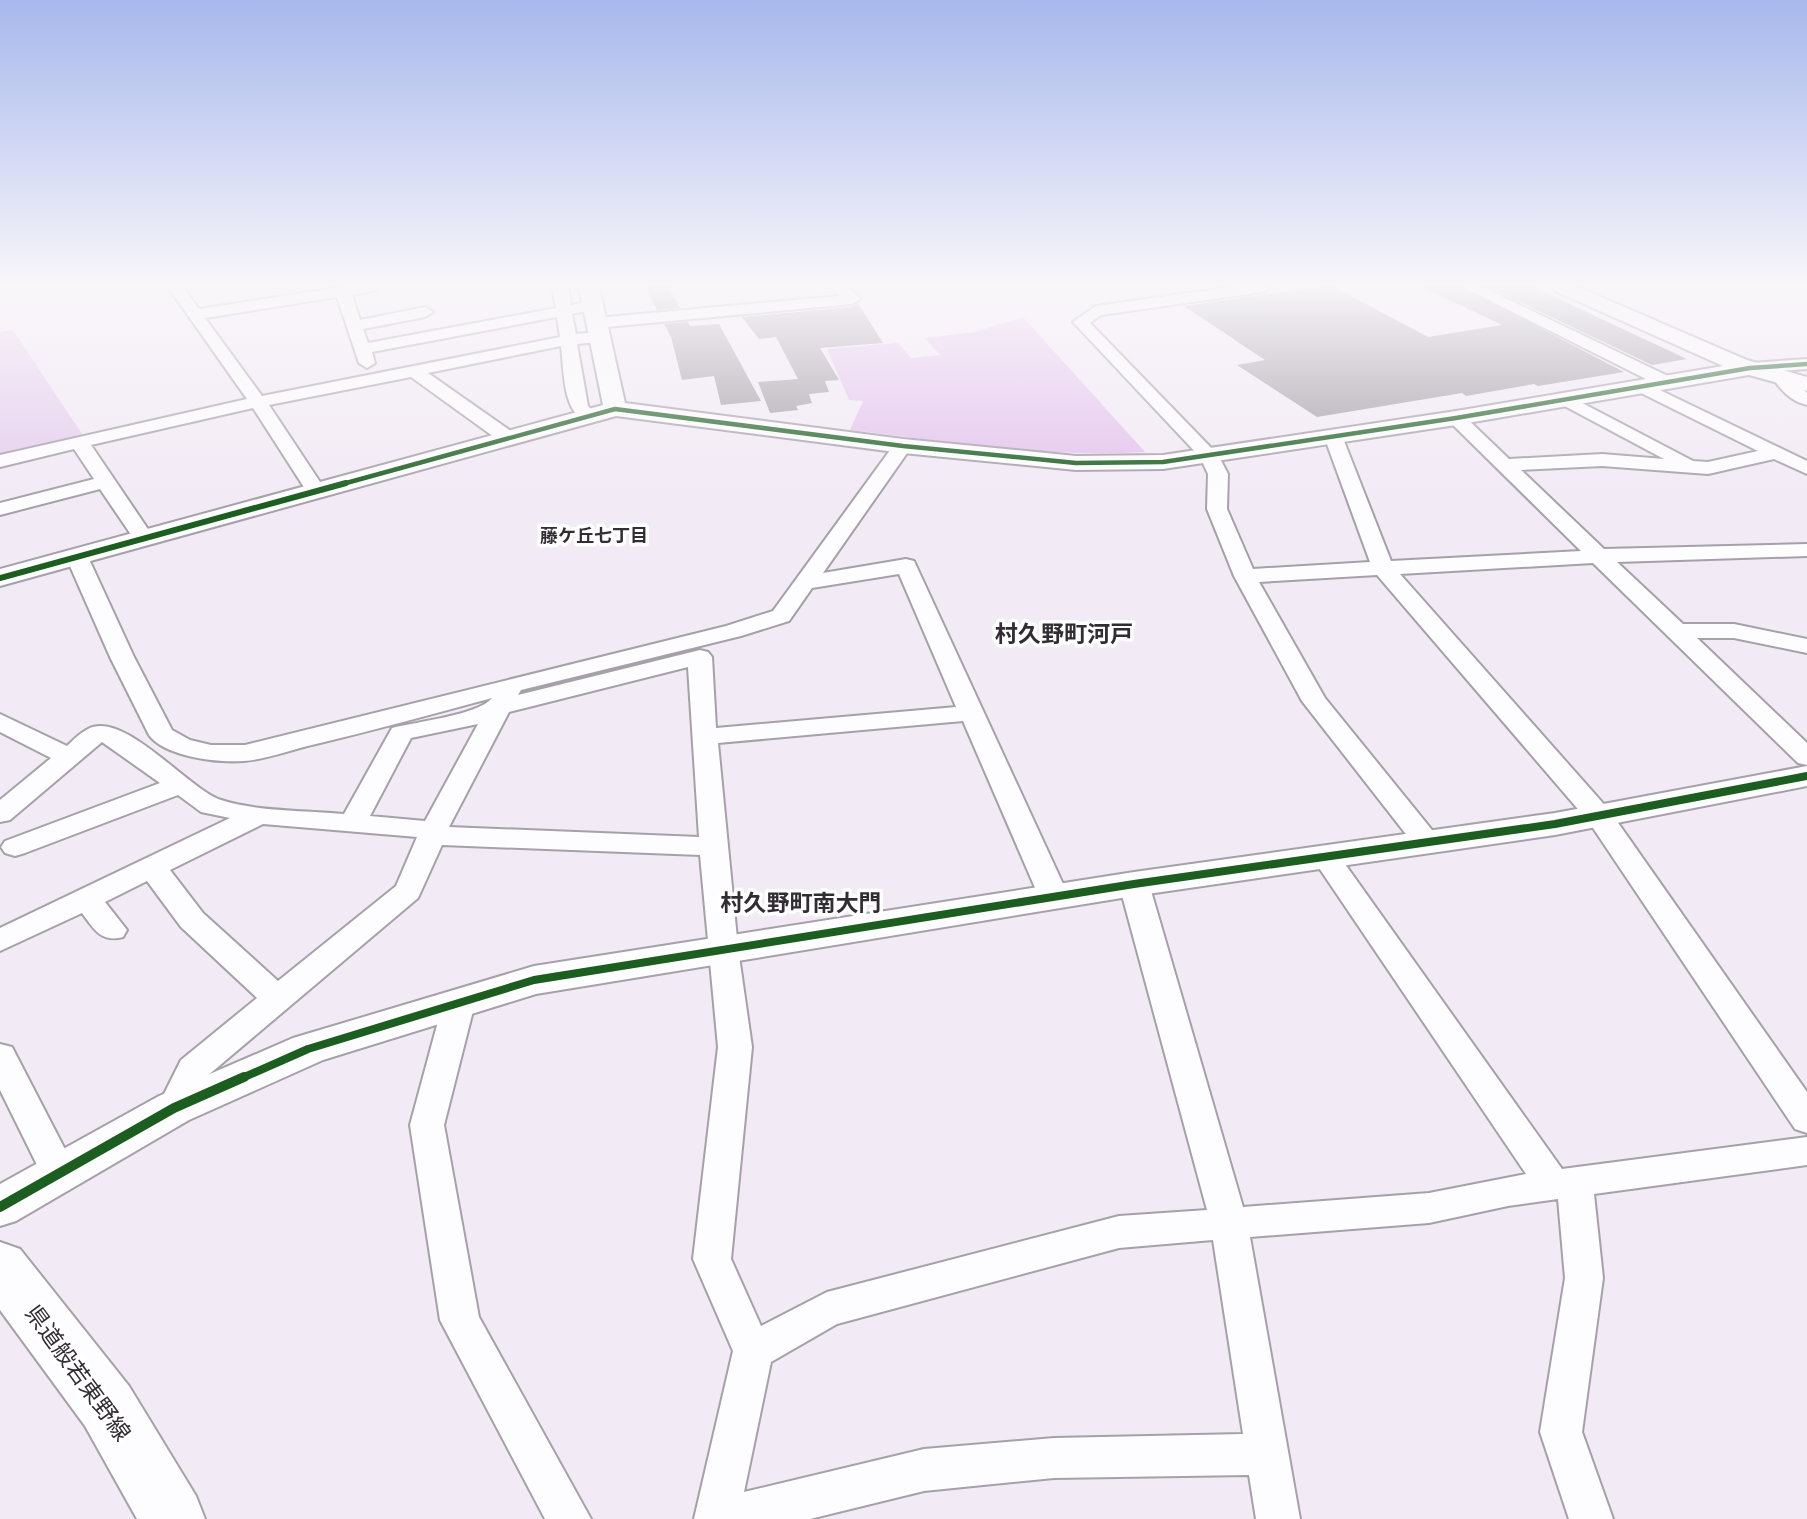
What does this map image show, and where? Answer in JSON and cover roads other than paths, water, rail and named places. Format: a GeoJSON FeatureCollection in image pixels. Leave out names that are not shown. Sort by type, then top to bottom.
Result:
{"type":"FeatureCollection","features":[{"type":"Feature","properties":{"kind":"main road","name":"県道般若東野線"},"geometry":{"type":"LineString","coordinates":[[0,1266],[107,1406],[173,1519]]}},
{"type":"Feature","properties":{"kind":"street"},"geometry":{"type":"LineString","coordinates":[[225,358],[258,402],[316,491]]}},
{"type":"Feature","properties":{"kind":"street"},"geometry":{"type":"LineString","coordinates":[[364,358],[372,379]]}},
{"type":"Feature","properties":{"kind":"street"},"geometry":{"type":"LineString","coordinates":[[0,461],[258,402],[414,371],[457,358]]}},
{"type":"Feature","properties":{"kind":"street"},"geometry":{"type":"LineString","coordinates":[[580,358],[579,407],[588,416]]}},
{"type":"Feature","properties":{"kind":"street"},"geometry":{"type":"LineString","coordinates":[[595,358],[615,409]]}},
{"type":"Feature","properties":{"kind":"street"},"geometry":{"type":"LineString","coordinates":[[1116,358],[1208,454],[1217,474],[1217,509],[1245,576],[1314,701],[1426,841]]}},
{"type":"Feature","properties":{"kind":"street"},"geometry":{"type":"LineString","coordinates":[[1616,358],[1665,382]]}},
{"type":"Feature","properties":{"kind":"street"},"geometry":{"type":"LineString","coordinates":[[1727,358],[1750,368],[1807,384]]}},
{"type":"Feature","properties":{"kind":"street"},"geometry":{"type":"LineString","coordinates":[[0,579],[615,409],[903,446],[1102,464],[1163,462],[1456,418],[1750,368],[1807,364]]}},
{"type":"Feature","properties":{"kind":"street"},"geometry":{"type":"LineString","coordinates":[[414,371],[508,438]]}},
{"type":"Feature","properties":{"kind":"street"},"geometry":{"type":"LineString","coordinates":[[1780,376],[1795,394],[1807,400]]}},
{"type":"Feature","properties":{"kind":"street"},"geometry":{"type":"LineString","coordinates":[[1641,386],[1807,468]]}},
{"type":"Feature","properties":{"kind":"street"},"geometry":{"type":"LineString","coordinates":[[1564,399],[1693,467]]}},
{"type":"Feature","properties":{"kind":"street"},"geometry":{"type":"LineString","coordinates":[[1456,418],[1807,757]]}},
{"type":"Feature","properties":{"kind":"street"},"geometry":{"type":"LineString","coordinates":[[1333,436],[1383,568],[1599,816],[1807,1119]]}},
{"type":"Feature","properties":{"kind":"street"},"geometry":{"type":"LineString","coordinates":[[79,442],[143,538]]}},
{"type":"Feature","properties":{"kind":"street"},"geometry":{"type":"LineString","coordinates":[[356,817],[401,733],[474,717],[505,696],[781,616],[903,446]]}},
{"type":"Feature","properties":{"kind":"street"},"geometry":{"type":"LineString","coordinates":[[1504,465],[1602,460],[1708,468],[1777,453]]}},
{"type":"Feature","properties":{"kind":"street"},"geometry":{"type":"LineString","coordinates":[[0,509],[104,482]]}},
{"type":"Feature","properties":{"kind":"street"},"geometry":{"type":"LineString","coordinates":[[1245,576],[1598,556],[1807,550]]}},
{"type":"Feature","properties":{"kind":"street"},"geometry":{"type":"LineString","coordinates":[[77,557],[122,657],[162,735],[181,745],[210,753],[245,753],[381,721],[700,657],[704,737],[723,949],[735,1046],[712,1259],[753,1351],[718,1519],[924,1470],[1054,1458],[1267,1454]]}},
{"type":"Feature","properties":{"kind":"street"},"geometry":{"type":"LineString","coordinates":[[805,583],[906,566],[1054,897]]}},
{"type":"Feature","properties":{"kind":"street"},"geometry":{"type":"LineString","coordinates":[[1674,631],[1734,631],[1807,646]]}},
{"type":"Feature","properties":{"kind":"street"},"geometry":{"type":"LineString","coordinates":[[174,1108],[193,1069],[408,891],[505,696]]}},
{"type":"Feature","properties":{"kind":"street"},"geometry":{"type":"LineString","coordinates":[[704,737],[971,713]]}},
{"type":"Feature","properties":{"kind":"street"},"geometry":{"type":"LineString","coordinates":[[0,722],[69,757]]}},
{"type":"Feature","properties":{"kind":"street"},"geometry":{"type":"LineString","coordinates":[[0,814],[97,734],[112,736],[211,806],[259,814],[438,833],[714,847]]}},
{"type":"Feature","properties":{"kind":"street"},"geometry":{"type":"LineString","coordinates":[[0,1207],[174,1108],[308,1049],[534,980],[1134,884],[1599,816],[1807,776]]}},
{"type":"Feature","properties":{"kind":"street"},"geometry":{"type":"LineString","coordinates":[[15,847],[179,785]]}},
{"type":"Feature","properties":{"kind":"street"},"geometry":{"type":"LineString","coordinates":[[0,941],[259,814]]}},
{"type":"Feature","properties":{"kind":"street"},"geometry":{"type":"LineString","coordinates":[[1325,856],[1565,1185],[1584,1278],[1561,1432],[1591,1519]]}},
{"type":"Feature","properties":{"kind":"street"},"geometry":{"type":"LineString","coordinates":[[152,867],[192,920],[278,999]]}},
{"type":"Feature","properties":{"kind":"street"},"geometry":{"type":"LineString","coordinates":[[1134,884],[1229,1222],[1278,1519]]}},
{"type":"Feature","properties":{"kind":"street"},"geometry":{"type":"LineString","coordinates":[[86,899],[112,930]]}},
{"type":"Feature","properties":{"kind":"street"},"geometry":{"type":"LineString","coordinates":[[459,1003],[427,1125],[460,1320],[569,1519]]}},
{"type":"Feature","properties":{"kind":"street"},"geometry":{"type":"LineString","coordinates":[[0,1056],[59,1173]]}},
{"type":"Feature","properties":{"kind":"street"},"geometry":{"type":"LineString","coordinates":[[753,1351],[827,1309],[1119,1232],[1429,1208],[1508,1191],[1807,1151]]}},
{"type":"Feature","properties":{"kind":"district","name":"藤ケ丘七丁目"},"geometry":{"type":"Point","coordinates":[594,536]}},
{"type":"Feature","properties":{"kind":"district","name":"村久野町河戸"},"geometry":{"type":"Point","coordinates":[1064,634]}},
{"type":"Feature","properties":{"kind":"district","name":"村久野町南大門"},"geometry":{"type":"Point","coordinates":[801,903]}}]}
